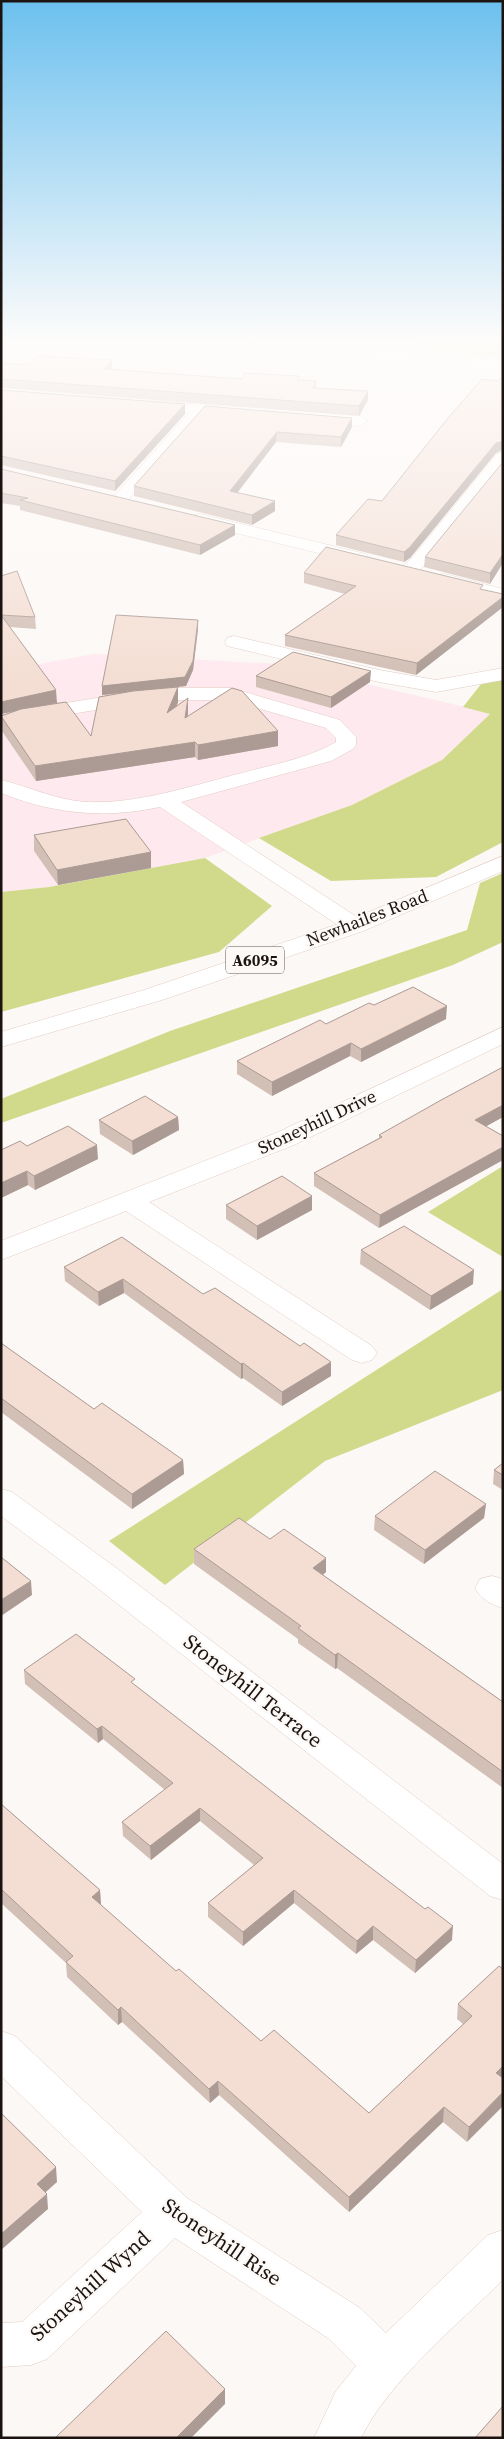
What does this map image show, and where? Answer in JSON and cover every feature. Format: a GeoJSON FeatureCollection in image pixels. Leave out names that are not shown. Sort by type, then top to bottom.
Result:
{"type":"FeatureCollection","features":[{"type":"Feature","properties":{"kind":"street"},"geometry":{"type":"LineString","coordinates":[[120,499],[159,455]]}},
{"type":"Feature","properties":{"kind":"street"},"geometry":{"type":"LineString","coordinates":[[407,570],[417,563],[503,457]]}},
{"type":"Feature","properties":{"kind":"street"},"geometry":{"type":"LineString","coordinates":[[101,495],[139,504]]}},
{"type":"Feature","properties":{"kind":"street"},"geometry":{"type":"LineString","coordinates":[[187,515],[503,594]]}},
{"type":"Feature","properties":{"kind":"street"},"geometry":{"type":"LineString","coordinates":[[234,642],[379,676],[436,686],[503,674]]}},
{"type":"Feature","properties":{"kind":"street"},"geometry":{"type":"LineString","coordinates":[[1,723],[17,717],[133,698],[180,694],[231,694],[333,724],[346,737],[346,744],[333,753],[163,800],[123,806],[86,808],[35,800],[1,786]]}},
{"type":"Feature","properties":{"kind":"street"},"geometry":{"type":"LineString","coordinates":[[163,800],[241,853],[355,926]]}},
{"type":"Feature","properties":{"kind":"street","name":"Newhailes Road"},"geometry":{"type":"LineString","coordinates":[[1,1040],[153,995],[355,926],[503,863]]}},
{"type":"Feature","properties":{"kind":"street","name":"Stoneyhill Drive"},"geometry":{"type":"LineString","coordinates":[[1,1252],[285,1138],[503,1034]]}},
{"type":"Feature","properties":{"kind":"street"},"geometry":{"type":"LineString","coordinates":[[127,1200],[362,1353]]}},
{"type":"Feature","properties":{"kind":"street","name":"Stoneyhill Terrace"},"geometry":{"type":"LineString","coordinates":[[1,1500],[111,1581],[503,1884]]}},
{"type":"Feature","properties":{"kind":"street","name":"Stoneyhill Rise"},"geometry":{"type":"LineString","coordinates":[[1,2049],[172,2212],[344,2323],[386,2364]]}},
{"type":"Feature","properties":{"kind":"street","name":"Stoneyhill Wynd"},"geometry":{"type":"LineString","coordinates":[[1,2345],[31,2343],[172,2212]]}},
{"type":"Feature","properties":{"kind":"street"},"geometry":{"type":"LineString","coordinates":[[337,2438],[352,2407],[386,2364],[503,2250]]}},
{"type":"Feature","properties":{"kind":"shaded area"},"geometry":{"type":"Polygon","coordinates":[[[94,654],[281,664],[491,713],[442,760],[352,805],[205,858],[49,887],[1,892],[1,671],[94,654]]]}},
{"type":"Feature","properties":{"kind":"green space"},"geometry":{"type":"Polygon","coordinates":[[[503,678],[503,842],[436,877],[331,881],[259,838],[352,805],[442,760],[490,714],[463,707],[485,679],[503,678]]]}},
{"type":"Feature","properties":{"kind":"green space"},"geometry":{"type":"Polygon","coordinates":[[[205,858],[272,906],[219,952],[1,1012],[1,892],[49,887],[205,858]]]}},
{"type":"Feature","properties":{"kind":"green space"},"geometry":{"type":"Polygon","coordinates":[[[503,873],[503,942],[453,965],[1,1123],[1,1099],[170,1031],[467,930],[480,883],[503,873]]]}},
{"type":"Feature","properties":{"kind":"green space"},"geometry":{"type":"Polygon","coordinates":[[[503,1166],[503,1257],[428,1212],[503,1166]]]}},
{"type":"Feature","properties":{"kind":"green space"},"geometry":{"type":"Polygon","coordinates":[[[503,1289],[503,1390],[325,1461],[165,1585],[109,1541],[503,1289]]]}},
{"type":"Feature","properties":{"kind":"building"},"geometry":{"type":"Polygon","coordinates":[[[1,455],[139,455],[115,481],[1,455]]]}},
{"type":"Feature","properties":{"kind":"building"},"geometry":{"type":"Polygon","coordinates":[[[162,455],[259,455],[230,491],[275,501],[252,515],[134,486],[162,455]]]}},
{"type":"Feature","properties":{"kind":"building"},"geometry":{"type":"Polygon","coordinates":[[[419,455],[486,455],[404,552],[336,535],[368,499],[382,501],[419,455]]]}},
{"type":"Feature","properties":{"kind":"building"},"geometry":{"type":"Polygon","coordinates":[[[503,462],[503,554],[490,573],[425,557],[503,462]]]}},
{"type":"Feature","properties":{"kind":"building"},"geometry":{"type":"Polygon","coordinates":[[[1,469],[235,525],[200,545],[20,500],[28,498],[1,493],[1,469]]]}},
{"type":"Feature","properties":{"kind":"building"},"geometry":{"type":"Polygon","coordinates":[[[326,547],[483,585],[480,589],[503,594],[503,597],[417,663],[285,635],[356,586],[304,573],[326,547]]]}},
{"type":"Feature","properties":{"kind":"building"},"geometry":{"type":"Polygon","coordinates":[[[17,571],[35,617],[1,615],[1,576],[17,571]]]}},
{"type":"Feature","properties":{"kind":"building"},"geometry":{"type":"Polygon","coordinates":[[[1,615],[56,690],[1,702],[1,615]]]}},
{"type":"Feature","properties":{"kind":"building"},"geometry":{"type":"Polygon","coordinates":[[[116,615],[198,620],[193,661],[185,677],[102,686],[116,615]]]}},
{"type":"Feature","properties":{"kind":"building"},"geometry":{"type":"Polygon","coordinates":[[[293,652],[371,671],[331,697],[256,676],[293,652]]]}},
{"type":"Feature","properties":{"kind":"building"},"geometry":{"type":"Polygon","coordinates":[[[178,687],[167,713],[188,698],[185,718],[232,688],[242,691],[278,731],[198,745],[195,742],[35,766],[1,716],[21,709],[66,702],[91,736],[99,697],[133,691],[178,687]]]}},
{"type":"Feature","properties":{"kind":"building"},"geometry":{"type":"Polygon","coordinates":[[[126,819],[151,852],[57,870],[34,835],[126,819]]]}},
{"type":"Feature","properties":{"kind":"building"},"geometry":{"type":"Polygon","coordinates":[[[413,987],[447,1006],[361,1049],[351,1043],[272,1082],[237,1061],[320,1020],[326,1024],[369,1003],[374,1005],[413,987]]]}},
{"type":"Feature","properties":{"kind":"building"},"geometry":{"type":"Polygon","coordinates":[[[503,1067],[503,1105],[475,1120],[503,1136],[503,1147],[380,1215],[314,1173],[382,1137],[379,1135],[503,1067]]]}},
{"type":"Feature","properties":{"kind":"building"},"geometry":{"type":"Polygon","coordinates":[[[145,1096],[178,1117],[132,1141],[99,1120],[145,1096]]]}},
{"type":"Feature","properties":{"kind":"building"},"geometry":{"type":"Polygon","coordinates":[[[68,1126],[97,1145],[34,1176],[27,1171],[1,1183],[1,1150],[20,1141],[27,1146],[68,1126]]]}},
{"type":"Feature","properties":{"kind":"building"},"geometry":{"type":"Polygon","coordinates":[[[282,1176],[312,1196],[257,1226],[226,1205],[282,1176]]]}},
{"type":"Feature","properties":{"kind":"building"},"geometry":{"type":"Polygon","coordinates":[[[404,1226],[474,1270],[431,1296],[361,1250],[404,1226]]]}},
{"type":"Feature","properties":{"kind":"building"},"geometry":{"type":"Polygon","coordinates":[[[122,1237],[203,1294],[215,1288],[300,1346],[304,1343],[331,1362],[282,1392],[123,1279],[98,1292],[64,1267],[122,1237]]]}},
{"type":"Feature","properties":{"kind":"building"},"geometry":{"type":"Polygon","coordinates":[[[1,1343],[94,1409],[102,1403],[183,1460],[132,1494],[1,1398],[1,1343]]]}},
{"type":"Feature","properties":{"kind":"building"},"geometry":{"type":"Polygon","coordinates":[[[503,1463],[503,1475],[494,1470],[503,1463]]]}},
{"type":"Feature","properties":{"kind":"building"},"geometry":{"type":"Polygon","coordinates":[[[435,1471],[486,1504],[425,1550],[375,1516],[435,1471]]]}},
{"type":"Feature","properties":{"kind":"building"},"geometry":{"type":"Polygon","coordinates":[[[239,1518],[270,1539],[284,1529],[326,1558],[313,1568],[503,1702],[503,1772],[338,1653],[335,1655],[298,1628],[301,1626],[194,1549],[239,1518]]]}},
{"type":"Feature","properties":{"kind":"building"},"geometry":{"type":"Polygon","coordinates":[[[1,1557],[31,1581],[1,1600],[1,1557]]]}},
{"type":"Feature","properties":{"kind":"building"},"geometry":{"type":"Polygon","coordinates":[[[76,1634],[135,1679],[131,1682],[337,1842],[425,1909],[428,1907],[453,1926],[416,1960],[373,1926],[357,1941],[294,1890],[243,1932],[208,1903],[263,1858],[200,1808],[150,1846],[122,1822],[173,1783],[102,1726],[97,1729],[24,1670],[76,1634]]]}},
{"type":"Feature","properties":{"kind":"building"},"geometry":{"type":"Polygon","coordinates":[[[1,1804],[100,1890],[92,1897],[176,1971],[179,1969],[261,2041],[274,2030],[369,2113],[472,2016],[458,2004],[499,1966],[503,1969],[503,2066],[496,2073],[503,2078],[503,2092],[469,2127],[444,2107],[349,2197],[218,2081],[209,2089],[121,2007],[118,2010],[66,1962],[73,1956],[1,1889],[1,1804]]]}},
{"type":"Feature","properties":{"kind":"building"},"geometry":{"type":"Polygon","coordinates":[[[1,2113],[56,2167],[37,2184],[47,2194],[1,2234],[1,2113]]]}},
{"type":"Feature","properties":{"kind":"building"},"geometry":{"type":"Polygon","coordinates":[[[166,2331],[225,2389],[176,2438],[55,2438],[166,2331]]]}},
{"type":"Feature","properties":{"kind":"building"},"geometry":{"type":"Polygon","coordinates":[[[503,2406],[503,2438],[475,2438],[503,2406]]]}}]}
